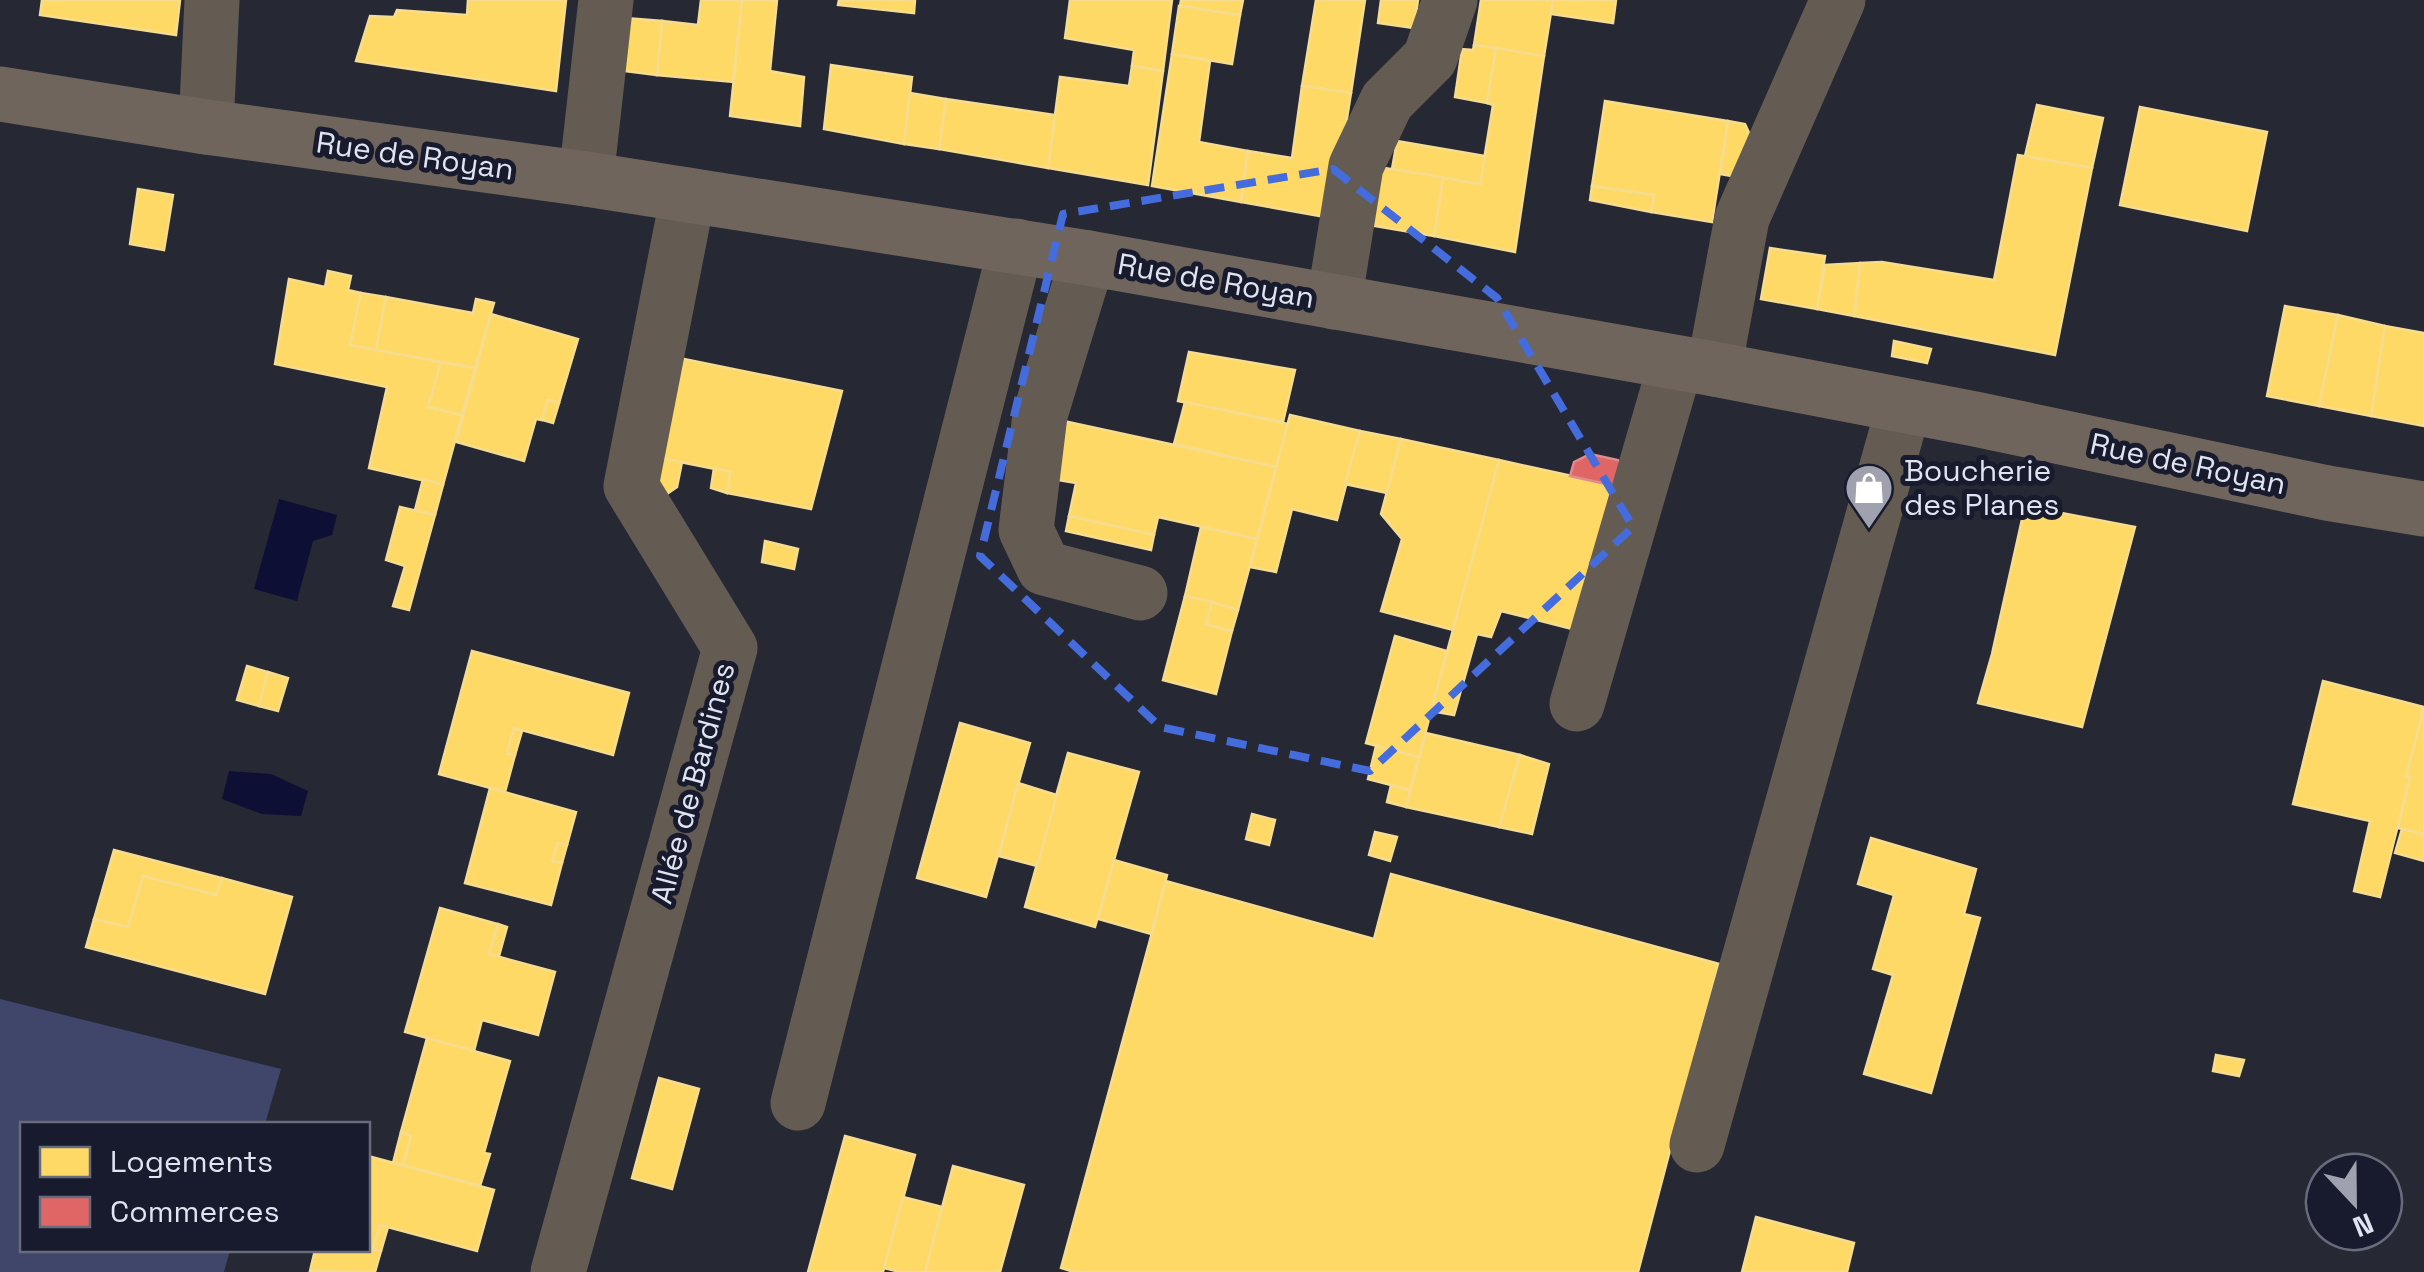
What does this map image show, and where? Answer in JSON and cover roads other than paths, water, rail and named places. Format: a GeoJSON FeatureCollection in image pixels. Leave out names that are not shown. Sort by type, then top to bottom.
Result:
{"type":"FeatureCollection","features":[{"type":"Feature","properties":{"kind":"main road","name":"Rue de Royan"},"geometry":{"type":"LineString","coordinates":[[0,94],[206,127],[586,179],[1088,258],[1695,366],[2424,509]]}},
{"type":"Feature","properties":{"kind":"street"},"geometry":{"type":"LineString","coordinates":[[206,127],[212,0]]}},
{"type":"Feature","properties":{"kind":"street"},"geometry":{"type":"LineString","coordinates":[[586,179],[606,0]]}},
{"type":"Feature","properties":{"kind":"street"},"geometry":{"type":"LineString","coordinates":[[1334,302],[1356,166],[1387,101],[1430,58],[1450,0]]}},
{"type":"Feature","properties":{"kind":"street"},"geometry":{"type":"LineString","coordinates":[[1577,704],[1695,366],[1742,218],[1838,0]]}},
{"type":"Feature","properties":{"kind":"street","name":"Allée de Bardines"},"geometry":{"type":"LineString","coordinates":[[558,1272],[730,648],[631,486],[688,195]]}},
{"type":"Feature","properties":{"kind":"street"},"geometry":{"type":"LineString","coordinates":[[798,1103],[1016,246]]}},
{"type":"Feature","properties":{"kind":"street"},"geometry":{"type":"LineString","coordinates":[[1088,258],[1040,415],[1026,530],[1044,568],[1140,593]]}},
{"type":"Feature","properties":{"kind":"street"},"geometry":{"type":"LineString","coordinates":[[1698,1145],[1904,406]]}},
{"type":"Feature","properties":{"kind":"place","name":"Boucherie des Planes"},"geometry":{"type":"Point","coordinates":[1869,530]}}]}
